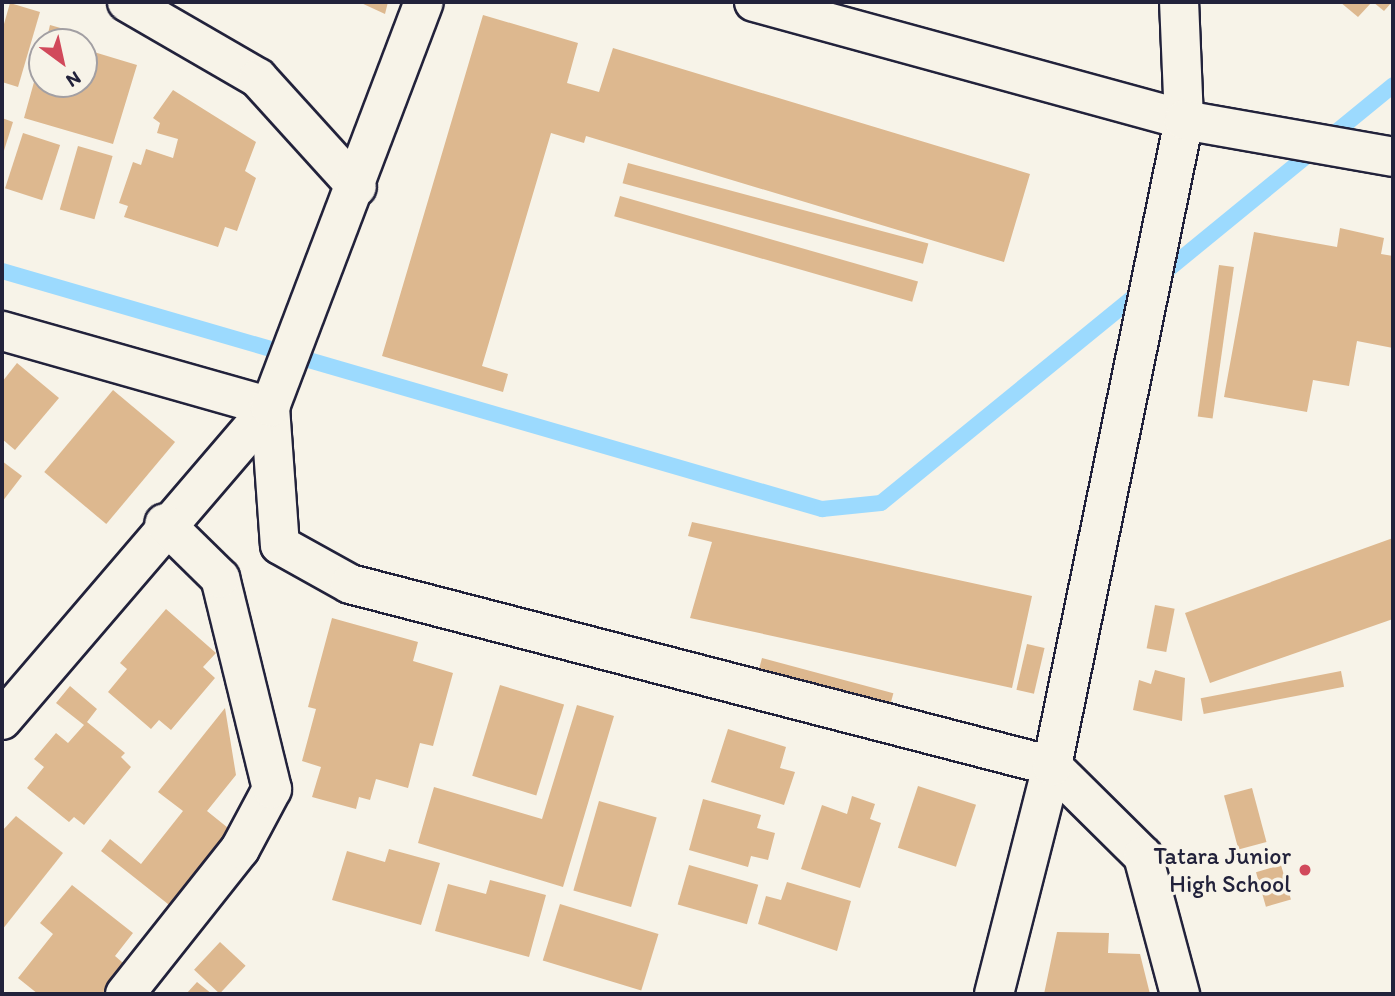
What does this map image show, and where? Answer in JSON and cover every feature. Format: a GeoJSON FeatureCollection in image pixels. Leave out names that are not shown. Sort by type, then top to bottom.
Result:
{"type":"FeatureCollection","features":[{"type":"Feature","properties":{"kind":"street"},"geometry":{"type":"LineString","coordinates":[[127,2],[258,78],[358,187]]}},
{"type":"Feature","properties":{"kind":"street"},"geometry":{"type":"LineString","coordinates":[[2,720],[164,523],[270,407],[358,187],[424,2]]}},
{"type":"Feature","properties":{"kind":"street"},"geometry":{"type":"LineString","coordinates":[[754,2],[1184,120],[1393,157]]}},
{"type":"Feature","properties":{"kind":"street"},"geometry":{"type":"LineString","coordinates":[[994,994],[1052,766],[1184,120],[1180,2]]}},
{"type":"Feature","properties":{"kind":"street"},"geometry":{"type":"LineString","coordinates":[[2,331],[270,407]]}},
{"type":"Feature","properties":{"kind":"street"},"geometry":{"type":"LineString","coordinates":[[270,407],[280,545],[350,584],[1052,766],[1143,856],[1180,994]]}},
{"type":"Feature","properties":{"kind":"street"},"geometry":{"type":"LineString","coordinates":[[125,994],[240,849],[272,789],[220,578],[164,523]]}},
{"type":"Feature","properties":{"kind":"building"},"geometry":{"type":"Polygon","coordinates":[[[359,2],[388,2],[385,14],[359,2]]]}},
{"type":"Feature","properties":{"kind":"building"},"geometry":{"type":"Polygon","coordinates":[[[1340,2],[1372,2],[1358,17],[1340,2]]]}},
{"type":"Feature","properties":{"kind":"building"},"geometry":{"type":"Polygon","coordinates":[[[1373,2],[1392,2],[1384,11],[1373,2]]]}},
{"type":"Feature","properties":{"kind":"building"},"geometry":{"type":"Polygon","coordinates":[[[10,3],[40,12],[35,28],[28,28],[28,53],[18,87],[2,82],[2,31],[10,3]]]}},
{"type":"Feature","properties":{"kind":"building"},"geometry":{"type":"Polygon","coordinates":[[[483,15],[578,43],[567,83],[599,92],[613,48],[1030,174],[1004,262],[586,136],[584,143],[551,133],[482,366],[508,374],[503,392],[382,356],[483,15]]]}},
{"type":"Feature","properties":{"kind":"building"},"geometry":{"type":"Polygon","coordinates":[[[98,53],[137,65],[113,144],[24,118],[30,98],[98,98],[98,53]]]}},
{"type":"Feature","properties":{"kind":"building"},"geometry":{"type":"Polygon","coordinates":[[[173,90],[256,142],[245,171],[256,178],[237,231],[225,227],[218,247],[124,217],[128,206],[119,203],[133,162],[141,165],[146,149],[173,158],[178,139],[157,133],[160,123],[153,118],[173,90]]]}},
{"type":"Feature","properties":{"kind":"building"},"geometry":{"type":"Polygon","coordinates":[[[2,118],[13,122],[2,157],[2,118]]]}},
{"type":"Feature","properties":{"kind":"building"},"geometry":{"type":"Polygon","coordinates":[[[23,133],[60,145],[42,200],[5,188],[23,133]]]}},
{"type":"Feature","properties":{"kind":"building"},"geometry":{"type":"Polygon","coordinates":[[[78,146],[113,156],[94,219],[60,209],[78,146]]]}},
{"type":"Feature","properties":{"kind":"building"},"geometry":{"type":"Polygon","coordinates":[[[628,163],[928,243],[923,264],[623,183],[628,163]]]}},
{"type":"Feature","properties":{"kind":"building"},"geometry":{"type":"Polygon","coordinates":[[[620,196],[918,281],[912,302],[614,216],[620,196]]]}},
{"type":"Feature","properties":{"kind":"building"},"geometry":{"type":"Polygon","coordinates":[[[1340,228],[1384,238],[1381,254],[1393,256],[1393,348],[1357,341],[1349,386],[1313,380],[1307,412],[1224,397],[1254,232],[1337,247],[1340,228]]]}},
{"type":"Feature","properties":{"kind":"building"},"geometry":{"type":"Polygon","coordinates":[[[1219,265],[1234,267],[1213,419],[1198,417],[1219,265]]]}},
{"type":"Feature","properties":{"kind":"building"},"geometry":{"type":"Polygon","coordinates":[[[17,363],[59,398],[15,450],[2,439],[2,382],[17,363]]]}},
{"type":"Feature","properties":{"kind":"building"},"geometry":{"type":"Polygon","coordinates":[[[113,390],[175,442],[106,524],[44,472],[113,390]]]}},
{"type":"Feature","properties":{"kind":"building"},"geometry":{"type":"Polygon","coordinates":[[[2,461],[22,476],[2,502],[2,461]]]}},
{"type":"Feature","properties":{"kind":"building"},"geometry":{"type":"Polygon","coordinates":[[[692,522],[1032,596],[1012,688],[690,618],[712,542],[688,536],[692,522]]]}},
{"type":"Feature","properties":{"kind":"building"},"geometry":{"type":"Polygon","coordinates":[[[1393,538],[1393,619],[1210,683],[1185,613],[1393,538]]]}},
{"type":"Feature","properties":{"kind":"building"},"geometry":{"type":"Polygon","coordinates":[[[1155,605],[1175,609],[1166,652],[1147,648],[1155,605]]]}},
{"type":"Feature","properties":{"kind":"building"},"geometry":{"type":"Polygon","coordinates":[[[166,609],[216,653],[203,667],[215,678],[171,730],[159,720],[151,729],[108,692],[127,669],[120,663],[166,609]]]}},
{"type":"Feature","properties":{"kind":"building"},"geometry":{"type":"Polygon","coordinates":[[[332,618],[418,642],[413,661],[453,673],[433,746],[420,743],[408,788],[376,779],[370,800],[359,797],[356,809],[312,797],[321,767],[302,761],[316,709],[308,707],[332,618]]]}},
{"type":"Feature","properties":{"kind":"building"},"geometry":{"type":"Polygon","coordinates":[[[1027,644],[1045,648],[1034,694],[1016,690],[1027,644]]]}},
{"type":"Feature","properties":{"kind":"building"},"geometry":{"type":"Polygon","coordinates":[[[762,658],[893,693],[888,712],[757,676],[762,658]]]}},
{"type":"Feature","properties":{"kind":"building"},"geometry":{"type":"Polygon","coordinates":[[[1155,670],[1185,678],[1182,721],[1133,710],[1139,680],[1151,684],[1155,670]]]}},
{"type":"Feature","properties":{"kind":"building"},"geometry":{"type":"Polygon","coordinates":[[[1341,671],[1344,687],[1204,714],[1201,698],[1341,671]]]}},
{"type":"Feature","properties":{"kind":"building"},"geometry":{"type":"Polygon","coordinates":[[[500,685],[564,705],[536,795],[472,776],[500,685]]]}},
{"type":"Feature","properties":{"kind":"building"},"geometry":{"type":"Polygon","coordinates":[[[70,686],[97,709],[87,722],[125,753],[121,757],[131,767],[84,825],[74,817],[69,822],[27,788],[44,767],[34,759],[56,733],[68,743],[84,725],[56,703],[70,686]]]}},
{"type":"Feature","properties":{"kind":"building"},"geometry":{"type":"Polygon","coordinates":[[[577,705],[614,716],[563,887],[418,843],[434,787],[542,819],[577,705]]]}},
{"type":"Feature","properties":{"kind":"building"},"geometry":{"type":"Polygon","coordinates":[[[225,708],[236,775],[207,811],[233,832],[173,908],[101,851],[110,839],[141,864],[183,811],[158,792],[225,708]]]}},
{"type":"Feature","properties":{"kind":"building"},"geometry":{"type":"Polygon","coordinates":[[[728,729],[786,747],[780,768],[795,772],[784,805],[711,782],[728,729]]]}},
{"type":"Feature","properties":{"kind":"building"},"geometry":{"type":"Polygon","coordinates":[[[918,786],[976,805],[956,867],[898,848],[918,786]]]}},
{"type":"Feature","properties":{"kind":"building"},"geometry":{"type":"Polygon","coordinates":[[[1252,788],[1266,842],[1238,850],[1224,796],[1252,788]]]}},
{"type":"Feature","properties":{"kind":"building"},"geometry":{"type":"Polygon","coordinates":[[[852,796],[875,804],[870,819],[881,823],[860,888],[801,869],[822,805],[847,814],[852,796]]]}},
{"type":"Feature","properties":{"kind":"building"},"geometry":{"type":"Polygon","coordinates":[[[703,799],[761,815],[757,828],[775,833],[768,860],[751,856],[748,867],[689,850],[703,799]]]}},
{"type":"Feature","properties":{"kind":"building"},"geometry":{"type":"Polygon","coordinates":[[[599,801],[657,818],[631,907],[573,890],[599,801]]]}},
{"type":"Feature","properties":{"kind":"building"},"geometry":{"type":"Polygon","coordinates":[[[16,816],[63,853],[2,930],[2,831],[16,816]]]}},
{"type":"Feature","properties":{"kind":"building"},"geometry":{"type":"Polygon","coordinates":[[[389,849],[440,863],[421,925],[332,900],[347,851],[385,862],[389,849]]]}},
{"type":"Feature","properties":{"kind":"building"},"geometry":{"type":"Polygon","coordinates":[[[689,865],[758,885],[747,924],[678,904],[689,865]]]}},
{"type":"Feature","properties":{"kind":"building"},"geometry":{"type":"Polygon","coordinates":[[[1281,865],[1291,900],[1266,907],[1256,872],[1281,865]]]}},
{"type":"Feature","properties":{"kind":"building"},"geometry":{"type":"Polygon","coordinates":[[[490,880],[546,895],[529,957],[435,931],[448,884],[486,894],[490,880]]]}},
{"type":"Feature","properties":{"kind":"building"},"geometry":{"type":"Polygon","coordinates":[[[787,882],[851,901],[837,951],[758,924],[766,896],[781,900],[787,882]]]}},
{"type":"Feature","properties":{"kind":"building"},"geometry":{"type":"Polygon","coordinates":[[[72,885],[133,933],[115,956],[129,968],[108,994],[38,994],[18,978],[53,934],[40,923],[72,885]]]}},
{"type":"Feature","properties":{"kind":"building"},"geometry":{"type":"Polygon","coordinates":[[[560,904],[658,934],[641,991],[543,960],[560,904]]]}},
{"type":"Feature","properties":{"kind":"building"},"geometry":{"type":"Polygon","coordinates":[[[1057,932],[1109,933],[1108,953],[1140,954],[1150,994],[1044,994],[1057,932]]]}},
{"type":"Feature","properties":{"kind":"building"},"geometry":{"type":"Polygon","coordinates":[[[220,942],[246,966],[220,994],[194,970],[220,942]]]}},
{"type":"Feature","properties":{"kind":"building"},"geometry":{"type":"Polygon","coordinates":[[[197,982],[212,994],[186,994],[197,982]]]}},
{"type":"Feature","properties":{"kind":"waterway"},"geometry":{"type":"LineString","coordinates":[[1160,276],[1393,85]]}},
{"type":"Feature","properties":{"kind":"waterway"},"geometry":{"type":"LineString","coordinates":[[2,271],[822,509],[881,503],[1142,290]]}},
{"type":"Feature","properties":{"kind":"place","name":"Tatara Junior High School"},"geometry":{"type":"Point","coordinates":[1305,870]}}]}
